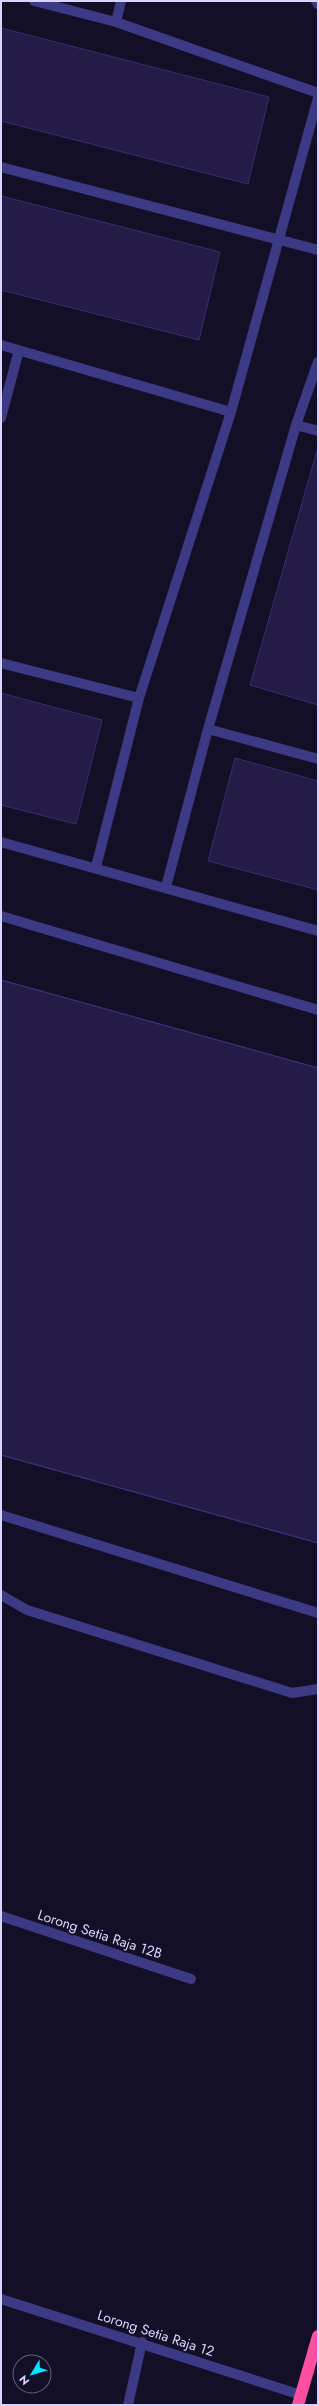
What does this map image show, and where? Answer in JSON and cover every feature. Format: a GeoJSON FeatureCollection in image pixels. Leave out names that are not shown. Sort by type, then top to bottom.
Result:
{"type":"FeatureCollection","features":[{"type":"Feature","properties":{"kind":"highway"},"geometry":{"type":"LineString","coordinates":[[300,2400],[318,2336]]}},
{"type":"Feature","properties":{"kind":"street"},"geometry":{"type":"LineString","coordinates":[[34,1],[116,22],[318,93]]}},
{"type":"Feature","properties":{"kind":"street"},"geometry":{"type":"LineString","coordinates":[[116,22],[121,1]]}},
{"type":"Feature","properties":{"kind":"street"},"geometry":{"type":"LineString","coordinates":[[96,867],[139,698],[232,412],[318,98]]}},
{"type":"Feature","properties":{"kind":"street"},"geometry":{"type":"LineString","coordinates":[[1,167],[318,250]]}},
{"type":"Feature","properties":{"kind":"street"},"geometry":{"type":"LineString","coordinates":[[1,345],[232,412]]}},
{"type":"Feature","properties":{"kind":"street"},"geometry":{"type":"LineString","coordinates":[[1,418],[19,350]]}},
{"type":"Feature","properties":{"kind":"street"},"geometry":{"type":"LineString","coordinates":[[166,887],[208,729],[296,425],[318,362]]}},
{"type":"Feature","properties":{"kind":"street"},"geometry":{"type":"LineString","coordinates":[[296,425],[318,431]]}},
{"type":"Feature","properties":{"kind":"street"},"geometry":{"type":"LineString","coordinates":[[1,663],[139,698]]}},
{"type":"Feature","properties":{"kind":"street"},"geometry":{"type":"LineString","coordinates":[[208,729],[318,759]]}},
{"type":"Feature","properties":{"kind":"street"},"geometry":{"type":"LineString","coordinates":[[1,842],[96,867],[318,931]]}},
{"type":"Feature","properties":{"kind":"street"},"geometry":{"type":"LineString","coordinates":[[1,916],[318,1010]]}},
{"type":"Feature","properties":{"kind":"street"},"geometry":{"type":"LineString","coordinates":[[1,1515],[318,1613]]}},
{"type":"Feature","properties":{"kind":"street"},"geometry":{"type":"LineString","coordinates":[[1,1595],[27,1610],[292,1694],[318,1689]]}},
{"type":"Feature","properties":{"kind":"street","name":"Lorong Setia Raja 12B"},"geometry":{"type":"LineString","coordinates":[[1,1916],[191,1979]]}},
{"type":"Feature","properties":{"kind":"street","name":"Lorong Setia Raja 12"},"geometry":{"type":"LineString","coordinates":[[1,2299],[142,2342],[300,2400]]}},
{"type":"Feature","properties":{"kind":"street"},"geometry":{"type":"LineString","coordinates":[[128,2405],[142,2342]]}},
{"type":"Feature","properties":{"kind":"building"},"geometry":{"type":"Polygon","coordinates":[[[1,28],[269,97],[248,184],[1,121],[1,28]]]}},
{"type":"Feature","properties":{"kind":"building"},"geometry":{"type":"Polygon","coordinates":[[[1,196],[220,252],[199,340],[1,290],[1,196]]]}},
{"type":"Feature","properties":{"kind":"building"},"geometry":{"type":"Polygon","coordinates":[[[318,447],[318,705],[250,685],[318,447]]]}},
{"type":"Feature","properties":{"kind":"building"},"geometry":{"type":"Polygon","coordinates":[[[1,693],[102,720],[76,824],[1,805],[1,693]]]}},
{"type":"Feature","properties":{"kind":"building"},"geometry":{"type":"Polygon","coordinates":[[[235,758],[318,781],[318,890],[208,861],[235,758]]]}},
{"type":"Feature","properties":{"kind":"building"},"geometry":{"type":"Polygon","coordinates":[[[1,980],[318,1068],[318,1543],[1,1455],[1,980]]]}},
{"type":"Feature","properties":{"kind":"building"},"geometry":{"type":"Polygon","coordinates":[[[1,980],[318,1068],[318,1543],[1,1455],[1,980]]]}},
{"type":"Feature","properties":{"kind":"building"},"geometry":{"type":"Polygon","coordinates":[[[1,980],[318,1068],[318,1543],[1,1455],[1,980]]]}}]}
